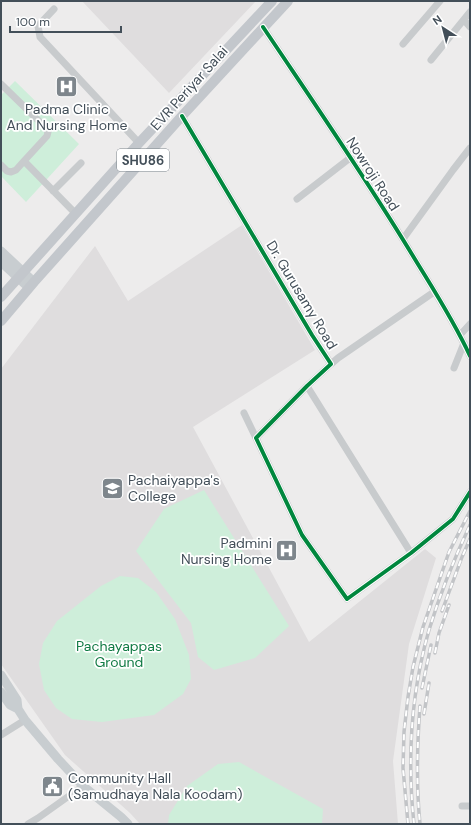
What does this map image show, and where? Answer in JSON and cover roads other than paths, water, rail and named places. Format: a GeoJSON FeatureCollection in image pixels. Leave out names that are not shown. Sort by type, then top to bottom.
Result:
{"type":"FeatureCollection","features":[{"type":"Feature","properties":{"kind":"main road","name":"EVR Periyar Salai"},"geometry":{"type":"LineString","coordinates":[[1,296],[139,143],[272,1]]}},
{"type":"Feature","properties":{"kind":"main road","name":"EVR Periyar Salai"},"geometry":{"type":"LineString","coordinates":[[1,321],[182,116],[288,1]]}},
{"type":"Feature","properties":{"kind":"street"},"geometry":{"type":"LineString","coordinates":[[403,44],[440,1]]}},
{"type":"Feature","properties":{"kind":"street"},"geometry":{"type":"LineString","coordinates":[[54,10],[38,26],[40,38],[139,143]]}},
{"type":"Feature","properties":{"kind":"street"},"geometry":{"type":"LineString","coordinates":[[431,60],[470,12]]}},
{"type":"Feature","properties":{"kind":"street"},"geometry":{"type":"LineString","coordinates":[[464,20],[470,27]]}},
{"type":"Feature","properties":{"kind":"street","name":"Nowroji Road"},"geometry":{"type":"LineString","coordinates":[[264,27],[403,239],[460,335],[470,356]]}},
{"type":"Feature","properties":{"kind":"street"},"geometry":{"type":"LineString","coordinates":[[1,84],[45,127],[48,132],[47,136],[16,170],[11,172],[7,171],[1,166]]}},
{"type":"Feature","properties":{"kind":"street","name":"Dr. Gurusamy Road"},"geometry":{"type":"LineString","coordinates":[[182,116],[312,335],[331,364],[256,438]]}},
{"type":"Feature","properties":{"kind":"street"},"geometry":{"type":"LineString","coordinates":[[403,239],[470,148]]}},
{"type":"Feature","properties":{"kind":"street"},"geometry":{"type":"LineString","coordinates":[[297,199],[350,158]]}},
{"type":"Feature","properties":{"kind":"street"},"geometry":{"type":"LineString","coordinates":[[24,161],[76,214]]}},
{"type":"Feature","properties":{"kind":"street"},"geometry":{"type":"LineString","coordinates":[[53,191],[81,163]]}},
{"type":"Feature","properties":{"kind":"street"},"geometry":{"type":"LineString","coordinates":[[1,251],[20,275]]}},
{"type":"Feature","properties":{"kind":"street"},"geometry":{"type":"LineString","coordinates":[[1,262],[32,285]]}},
{"type":"Feature","properties":{"kind":"street"},"geometry":{"type":"LineString","coordinates":[[331,364],[434,292]]}},
{"type":"Feature","properties":{"kind":"street"},"geometry":{"type":"LineString","coordinates":[[460,335],[470,324]]}},
{"type":"Feature","properties":{"kind":"street"},"geometry":{"type":"LineString","coordinates":[[454,368],[464,343]]}},
{"type":"Feature","properties":{"kind":"street"},"geometry":{"type":"LineString","coordinates":[[307,386],[412,553]]}},
{"type":"Feature","properties":{"kind":"street"},"geometry":{"type":"LineString","coordinates":[[244,413],[302,535],[347,599],[412,553],[453,519],[470,492]]}},
{"type":"Feature","properties":{"kind":"street"},"geometry":{"type":"LineString","coordinates":[[1,675],[17,700],[18,709],[25,720],[58,759],[83,786],[128,824]]}},
{"type":"Feature","properties":{"kind":"street"},"geometry":{"type":"LineString","coordinates":[[1,692],[10,705],[18,709]]}},
{"type":"Feature","properties":{"kind":"street"},"geometry":{"type":"LineString","coordinates":[[1,735],[25,720]]}},
{"type":"Feature","properties":{"kind":"street"},"geometry":{"type":"LineString","coordinates":[[28,824],[40,821],[83,786]]}},
{"type":"Feature","properties":{"kind":"street"},"geometry":{"type":"LineString","coordinates":[[462,806],[470,806]]}},
{"type":"Feature","properties":{"kind":"railway"},"geometry":{"type":"LineString","coordinates":[[408,824],[403,768],[404,732],[413,667],[423,627],[449,552],[470,511]]}},
{"type":"Feature","properties":{"kind":"railway"},"geometry":{"type":"LineString","coordinates":[[414,824],[411,751],[414,702],[418,678],[429,630],[438,603],[470,525]]}},
{"type":"Feature","properties":{"kind":"railway"},"geometry":{"type":"LineString","coordinates":[[442,611],[470,539]]}},
{"type":"Feature","properties":{"kind":"railway"},"geometry":{"type":"LineString","coordinates":[[435,653],[439,633],[449,605]]}},
{"type":"Feature","properties":{"kind":"railway"},"geometry":{"type":"LineString","coordinates":[[422,688],[431,645]]}},
{"type":"Feature","properties":{"kind":"railway"},"geometry":{"type":"LineString","coordinates":[[424,714],[429,683]]}},
{"type":"Feature","properties":{"kind":"railway"},"geometry":{"type":"LineString","coordinates":[[420,706],[417,765],[420,824]]}},
{"type":"Feature","properties":{"kind":"place","name":"Padma Clinic And Nursing Home"},"geometry":{"type":"Point","coordinates":[67,87]}},
{"type":"Feature","properties":{"kind":"place","name":"Pachaiyappa's College"},"geometry":{"type":"Point","coordinates":[113,488]}},
{"type":"Feature","properties":{"kind":"place","name":"Padmini Nursing Home"},"geometry":{"type":"Point","coordinates":[287,551]}},
{"type":"Feature","properties":{"kind":"place","name":"Community Hall (Samudhaya Nala Koodam)"},"geometry":{"type":"Point","coordinates":[53,786]}},
{"type":"Feature","properties":{"kind":"park label","name":"Pachayappas Ground"},"geometry":{"type":"Point","coordinates":[119,654]}}]}
